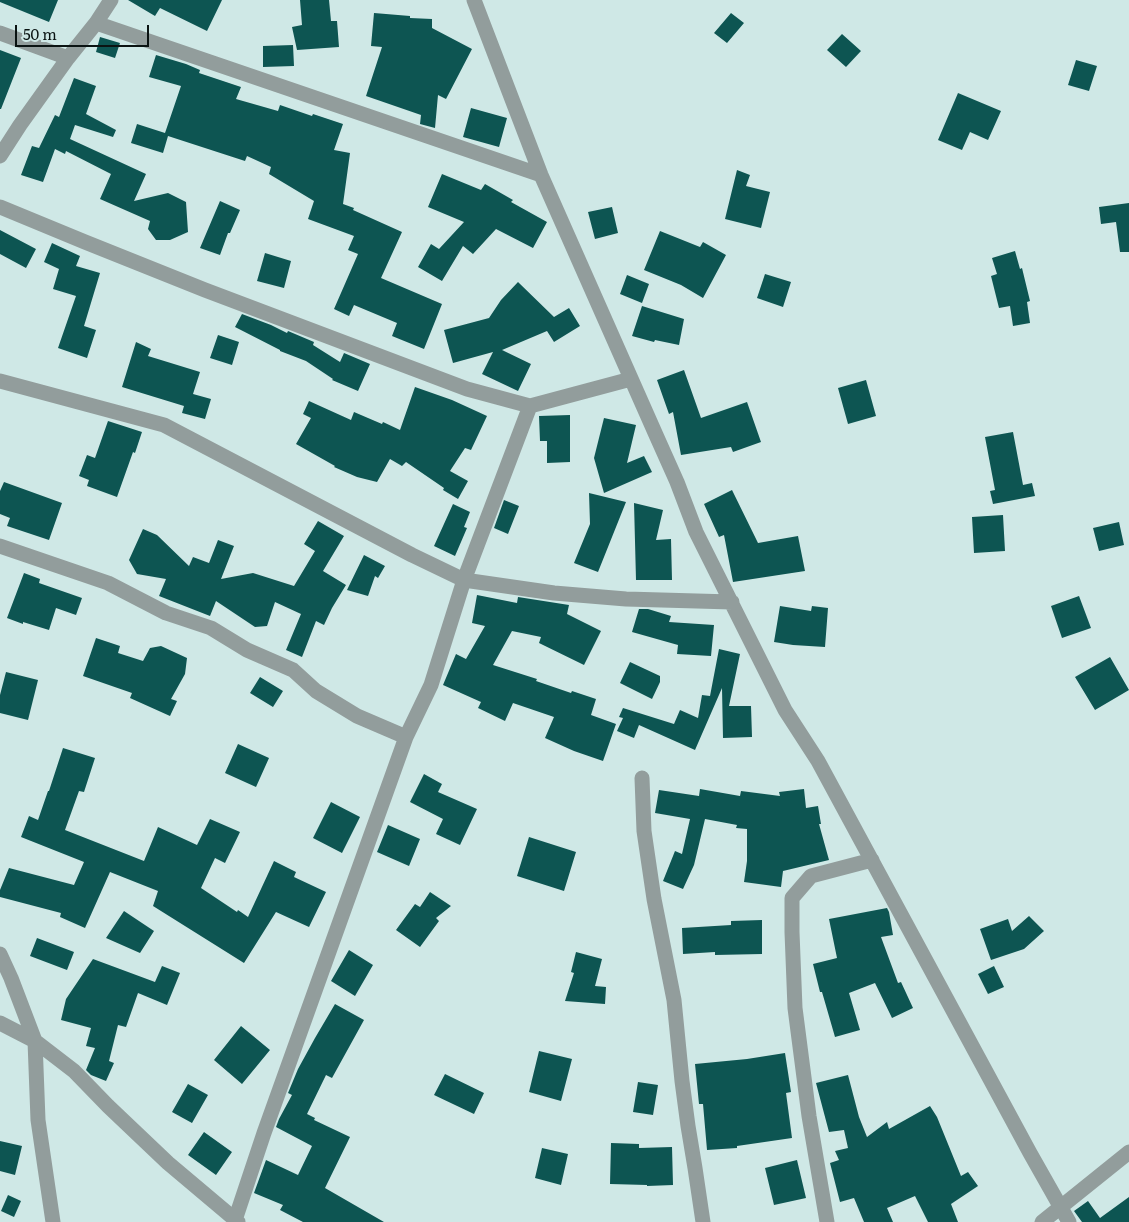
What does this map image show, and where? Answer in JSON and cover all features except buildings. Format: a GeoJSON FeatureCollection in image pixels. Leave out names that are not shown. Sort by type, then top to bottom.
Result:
{"type":"FeatureCollection","features":[{"type":"Feature","properties":{"kind":"street"},"geometry":{"type":"LineString","coordinates":[[0,156],[20,125],[111,0]]}},
{"type":"Feature","properties":{"kind":"street"},"geometry":{"type":"LineString","coordinates":[[474,0],[541,176],[677,482],[696,532],[785,710],[818,761],[1069,1222]]}},
{"type":"Feature","properties":{"kind":"street"},"geometry":{"type":"LineString","coordinates":[[96,23],[541,176]]}},
{"type":"Feature","properties":{"kind":"street"},"geometry":{"type":"LineString","coordinates":[[0,33],[68,58]]}},
{"type":"Feature","properties":{"kind":"street"},"geometry":{"type":"LineString","coordinates":[[0,207],[205,290],[467,389],[530,406],[631,379]]}},
{"type":"Feature","properties":{"kind":"street"},"geometry":{"type":"LineString","coordinates":[[0,381],[164,425],[412,555],[464,580],[554,593],[626,599],[732,602]]}},
{"type":"Feature","properties":{"kind":"street"},"geometry":{"type":"LineString","coordinates":[[0,1023],[35,1041],[74,1071],[168,1163],[236,1221],[264,1133],[406,737],[431,685],[464,580],[530,406]]}},
{"type":"Feature","properties":{"kind":"street"},"geometry":{"type":"LineString","coordinates":[[0,546],[108,583],[166,613],[211,628],[247,650],[293,670],[316,691],[357,716],[406,737]]}},
{"type":"Feature","properties":{"kind":"street"},"geometry":{"type":"LineString","coordinates":[[642,778],[644,832],[654,898],[674,1000],[685,1108],[703,1222]]}},
{"type":"Feature","properties":{"kind":"street"},"geometry":{"type":"LineString","coordinates":[[827,1222],[809,1116],[795,1008],[792,898],[811,876],[872,860]]}},
{"type":"Feature","properties":{"kind":"street"},"geometry":{"type":"LineString","coordinates":[[0,954],[35,1041],[38,1120],[53,1222]]}},
{"type":"Feature","properties":{"kind":"street"},"geometry":{"type":"LineString","coordinates":[[1042,1222],[1129,1152]]}}]}
